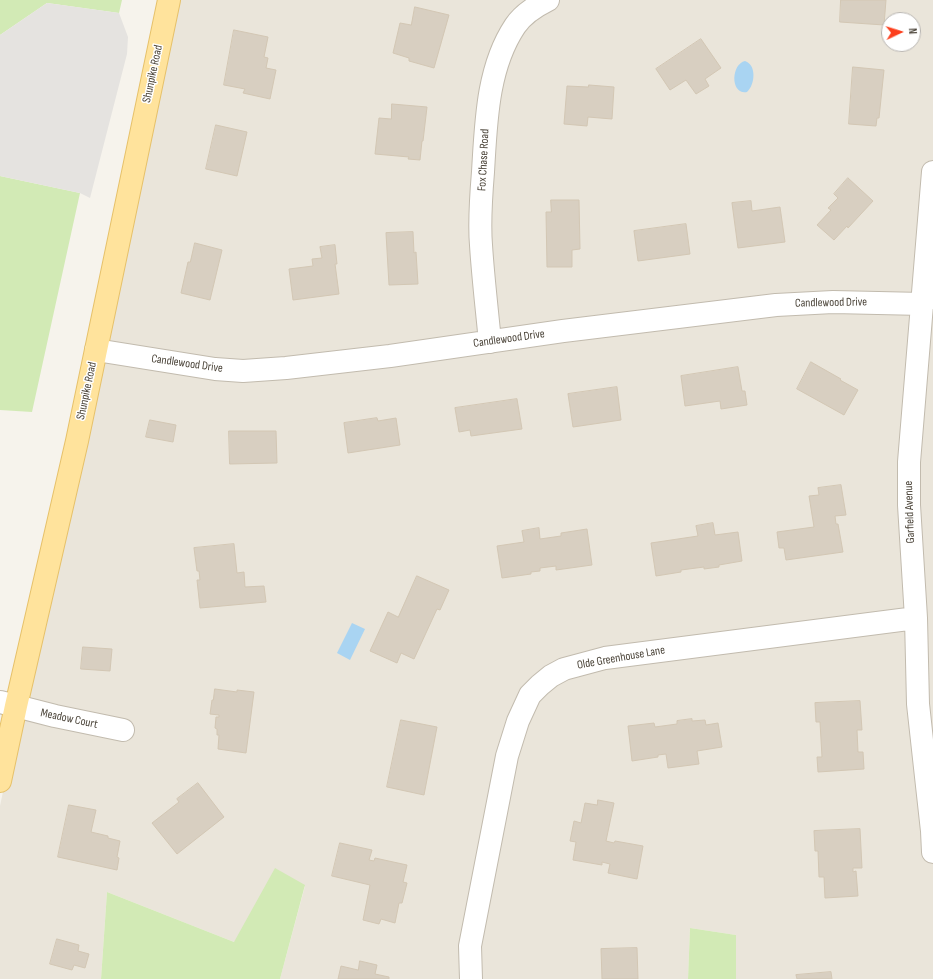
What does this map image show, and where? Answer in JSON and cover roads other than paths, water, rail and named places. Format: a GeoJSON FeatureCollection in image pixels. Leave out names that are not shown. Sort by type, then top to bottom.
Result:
{"type":"FeatureCollection","features":[{"type":"Feature","properties":{"kind":"main road","name":"Shunpike Road"},"geometry":{"type":"LineString","coordinates":[[0,781],[8,704],[96,350],[169,0]]}},
{"type":"Feature","properties":{"kind":"street","name":"Fox Chase Road"},"geometry":{"type":"LineString","coordinates":[[490,342],[480,244],[486,119],[494,78],[502,50],[516,25],[525,15],[536,6],[548,0]]}},
{"type":"Feature","properties":{"kind":"street","name":"Garfield Avenue"},"geometry":{"type":"LineString","coordinates":[[933,172],[909,462],[909,505],[916,618],[918,704],[933,852]]}},
{"type":"Feature","properties":{"kind":"street","name":"Candlewood Drive"},"geometry":{"type":"LineString","coordinates":[[96,350],[214,369],[243,371],[286,368],[390,356],[563,331],[776,305],[833,302],[923,304]]}},
{"type":"Feature","properties":{"kind":"street","name":"Olde Greenhouse Lane"},"geometry":{"type":"LineString","coordinates":[[471,979],[470,946],[507,756],[518,721],[530,696],[551,676],[564,669],[605,658],[916,618]]}},
{"type":"Feature","properties":{"kind":"street","name":"Meadow Court"},"geometry":{"type":"LineString","coordinates":[[8,704],[123,730]]}},
{"type":"Feature","properties":{"kind":"water"},"geometry":{"type":"Polygon","coordinates":[[[745,61],[752,67],[754,75],[750,89],[747,92],[741,92],[735,84],[734,79],[740,63],[745,61]]]}},
{"type":"Feature","properties":{"kind":"water"},"geometry":{"type":"Polygon","coordinates":[[[352,623],[365,629],[350,660],[337,653],[352,623]]]}}]}
